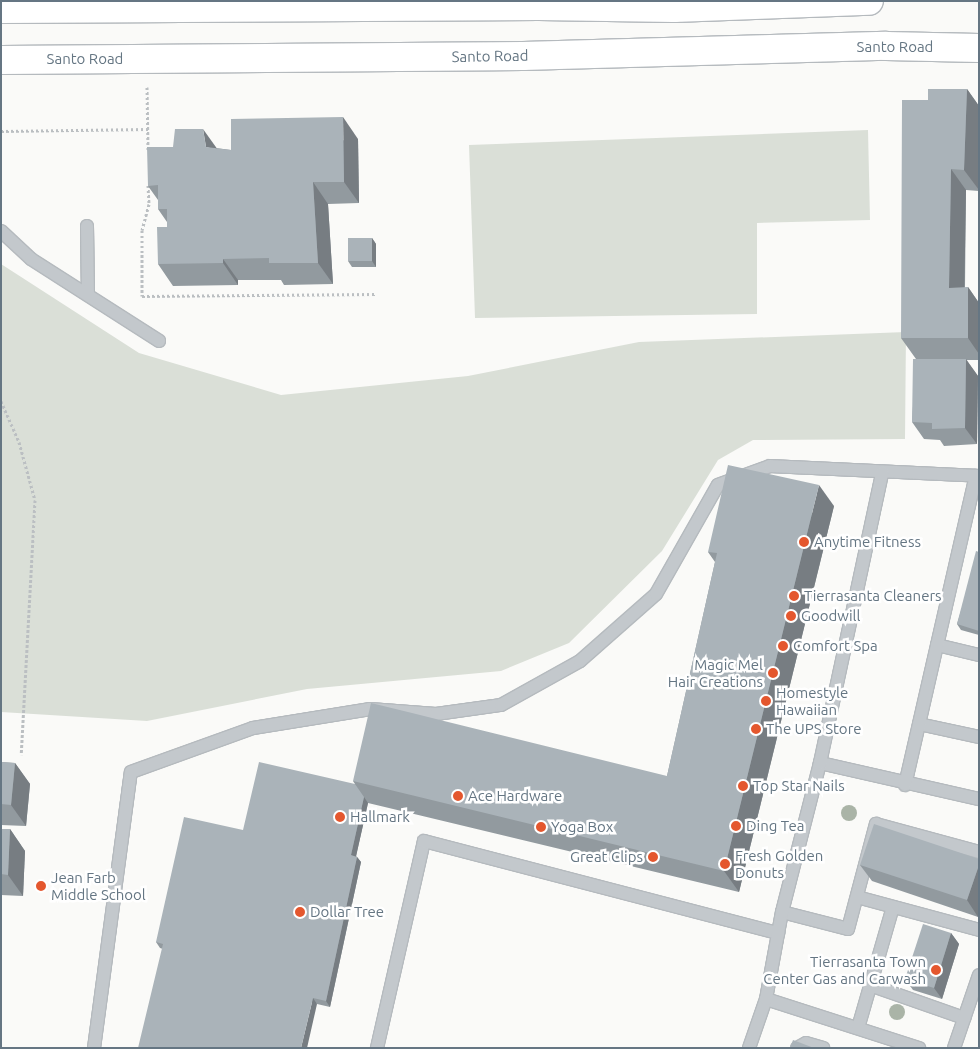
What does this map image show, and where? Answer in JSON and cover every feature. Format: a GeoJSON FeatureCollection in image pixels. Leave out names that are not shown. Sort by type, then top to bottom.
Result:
{"type":"FeatureCollection","features":[{"type":"Feature","properties":{"kind":"main road"},"geometry":{"type":"LineString","coordinates":[[1,10],[539,6],[674,8],[869,1]]}},
{"type":"Feature","properties":{"kind":"main road","name":"Santo Road"},"geometry":{"type":"LineString","coordinates":[[1,60],[533,56],[886,46],[979,48]]}},
{"type":"Feature","properties":{"kind":"lane"},"geometry":{"type":"LineString","coordinates":[[87,226],[88,295]]}},
{"type":"Feature","properties":{"kind":"lane"},"geometry":{"type":"LineString","coordinates":[[1,231],[31,259],[158,341]]}},
{"type":"Feature","properties":{"kind":"lane"},"geometry":{"type":"LineString","coordinates":[[94,1048],[131,772],[253,728],[370,709],[436,714],[501,705],[580,661],[656,594],[718,485],[770,466],[882,473],[978,476],[905,785]]}},
{"type":"Feature","properties":{"kind":"lane"},"geometry":{"type":"LineString","coordinates":[[749,1048],[766,1000],[782,912],[820,763],[882,473]]}},
{"type":"Feature","properties":{"kind":"lane"},"geometry":{"type":"LineString","coordinates":[[937,646],[979,655]]}},
{"type":"Feature","properties":{"kind":"lane"},"geometry":{"type":"LineString","coordinates":[[919,724],[979,737]]}},
{"type":"Feature","properties":{"kind":"lane"},"geometry":{"type":"LineString","coordinates":[[820,763],[905,785],[979,799]]}},
{"type":"Feature","properties":{"kind":"lane"},"geometry":{"type":"LineString","coordinates":[[782,912],[848,929],[876,824],[979,852]]}},
{"type":"Feature","properties":{"kind":"lane"},"geometry":{"type":"LineString","coordinates":[[377,1048],[424,841],[778,933]]}},
{"type":"Feature","properties":{"kind":"lane"},"geometry":{"type":"LineString","coordinates":[[857,897],[979,930]]}},
{"type":"Feature","properties":{"kind":"lane"},"geometry":{"type":"LineString","coordinates":[[858,1028],[893,907]]}},
{"type":"Feature","properties":{"kind":"lane"},"geometry":{"type":"LineString","coordinates":[[954,1048],[979,974]]}},
{"type":"Feature","properties":{"kind":"lane"},"geometry":{"type":"LineString","coordinates":[[870,985],[964,1018]]}},
{"type":"Feature","properties":{"kind":"lane"},"geometry":{"type":"LineString","coordinates":[[766,1000],[919,1048]]}},
{"type":"Feature","properties":{"kind":"lane"},"geometry":{"type":"LineString","coordinates":[[796,1048],[806,1043],[823,1048]]}},
{"type":"Feature","properties":{"kind":"path"},"geometry":{"type":"LineString","coordinates":[[147,87],[148,157]]}},
{"type":"Feature","properties":{"kind":"path"},"geometry":{"type":"LineString","coordinates":[[1,131],[148,129]]}},
{"type":"Feature","properties":{"kind":"path"},"geometry":{"type":"LineString","coordinates":[[148,176],[149,204],[142,230],[142,296],[376,294]]}},
{"type":"Feature","properties":{"kind":"path"},"geometry":{"type":"LineString","coordinates":[[1,401],[19,442],[35,500],[21,755]]}},
{"type":"Feature","properties":{"kind":"shaded area"},"geometry":{"type":"Polygon","coordinates":[[[868,130],[870,220],[757,223],[757,314],[475,318],[469,145],[868,130]]]}},
{"type":"Feature","properties":{"kind":"shaded area"},"geometry":{"type":"Polygon","coordinates":[[[1,264],[139,353],[281,395],[468,376],[639,342],[906,332],[905,439],[753,440],[718,460],[662,551],[569,643],[501,671],[307,689],[147,721],[1,712],[1,264]]]}},
{"type":"Feature","properties":{"kind":"building"},"geometry":{"type":"Polygon","coordinates":[[[928,89],[967,89],[964,170],[951,169],[949,288],[968,287],[968,338],[901,338],[902,100],[928,100],[928,89]]]}},
{"type":"Feature","properties":{"kind":"building"},"geometry":{"type":"Polygon","coordinates":[[[343,117],[344,182],[313,182],[318,263],[269,263],[269,258],[223,259],[223,263],[158,264],[157,227],[167,227],[167,209],[158,209],[158,185],[148,186],[147,147],[173,147],[175,129],[203,129],[206,147],[231,150],[231,119],[343,117]]]}},
{"type":"Feature","properties":{"kind":"building"},"geometry":{"type":"Polygon","coordinates":[[[348,238],[372,238],[372,261],[348,261],[348,238]]]}},
{"type":"Feature","properties":{"kind":"building"},"geometry":{"type":"Polygon","coordinates":[[[913,359],[966,359],[965,428],[932,429],[932,423],[912,422],[913,359]]]}},
{"type":"Feature","properties":{"kind":"building"},"geometry":{"type":"Polygon","coordinates":[[[728,465],[819,485],[724,871],[353,781],[371,703],[667,776],[717,553],[708,552],[728,465]]]}},
{"type":"Feature","properties":{"kind":"building"},"geometry":{"type":"Polygon","coordinates":[[[976,551],[979,552],[979,631],[957,624],[976,551]]]}},
{"type":"Feature","properties":{"kind":"building"},"geometry":{"type":"Polygon","coordinates":[[[1,762],[15,763],[11,805],[1,804],[1,762]]]}},
{"type":"Feature","properties":{"kind":"building"},"geometry":{"type":"Polygon","coordinates":[[[259,762],[355,784],[364,797],[351,855],[357,857],[326,1001],[313,998],[301,1048],[138,1048],[163,944],[156,942],[184,817],[243,830],[259,762]]]}},
{"type":"Feature","properties":{"kind":"building"},"geometry":{"type":"Polygon","coordinates":[[[874,824],[979,859],[979,865],[967,900],[860,865],[874,824]]]}},
{"type":"Feature","properties":{"kind":"building"},"geometry":{"type":"Polygon","coordinates":[[[1,829],[10,829],[8,875],[1,874],[1,829]]]}},
{"type":"Feature","properties":{"kind":"building"},"geometry":{"type":"Polygon","coordinates":[[[923,924],[951,933],[934,988],[905,979],[923,924]]]}},
{"type":"Feature","properties":{"kind":"building"},"geometry":{"type":"Polygon","coordinates":[[[793,1040],[814,1048],[790,1048],[793,1040]]]}},
{"type":"Feature","properties":{"kind":"place","name":"Anytime Fitness"},"geometry":{"type":"Point","coordinates":[804,542]}},
{"type":"Feature","properties":{"kind":"place","name":"Tierrasanta Cleaners"},"geometry":{"type":"Point","coordinates":[794,596]}},
{"type":"Feature","properties":{"kind":"place","name":"Goodwill"},"geometry":{"type":"Point","coordinates":[791,616]}},
{"type":"Feature","properties":{"kind":"place","name":"Comfort Spa"},"geometry":{"type":"Point","coordinates":[783,646]}},
{"type":"Feature","properties":{"kind":"place","name":"Magic Mel Hair Creations"},"geometry":{"type":"Point","coordinates":[773,673]}},
{"type":"Feature","properties":{"kind":"place","name":"Homestyle Hawaiian"},"geometry":{"type":"Point","coordinates":[766,701]}},
{"type":"Feature","properties":{"kind":"place","name":"The UPS Store"},"geometry":{"type":"Point","coordinates":[756,729]}},
{"type":"Feature","properties":{"kind":"place","name":"Top Star Nails"},"geometry":{"type":"Point","coordinates":[743,786]}},
{"type":"Feature","properties":{"kind":"place","name":"Ace Hardware"},"geometry":{"type":"Point","coordinates":[458,796]}},
{"type":"Feature","properties":{"kind":"place","name":"Hallmark"},"geometry":{"type":"Point","coordinates":[340,817]}},
{"type":"Feature","properties":{"kind":"place","name":"Ding Tea"},"geometry":{"type":"Point","coordinates":[736,826]}},
{"type":"Feature","properties":{"kind":"place","name":"Yoga Box"},"geometry":{"type":"Point","coordinates":[541,827]}},
{"type":"Feature","properties":{"kind":"place","name":"Great Clips"},"geometry":{"type":"Point","coordinates":[653,857]}},
{"type":"Feature","properties":{"kind":"place","name":"Fresh Golden Donuts"},"geometry":{"type":"Point","coordinates":[725,864]}},
{"type":"Feature","properties":{"kind":"place","name":"Jean Farb Middle School"},"geometry":{"type":"Point","coordinates":[41,886]}},
{"type":"Feature","properties":{"kind":"place","name":"Dollar Tree"},"geometry":{"type":"Point","coordinates":[300,912]}},
{"type":"Feature","properties":{"kind":"place","name":"Tierrasanta Town Center Gas and Carwash"},"geometry":{"type":"Point","coordinates":[936,970]}}]}
